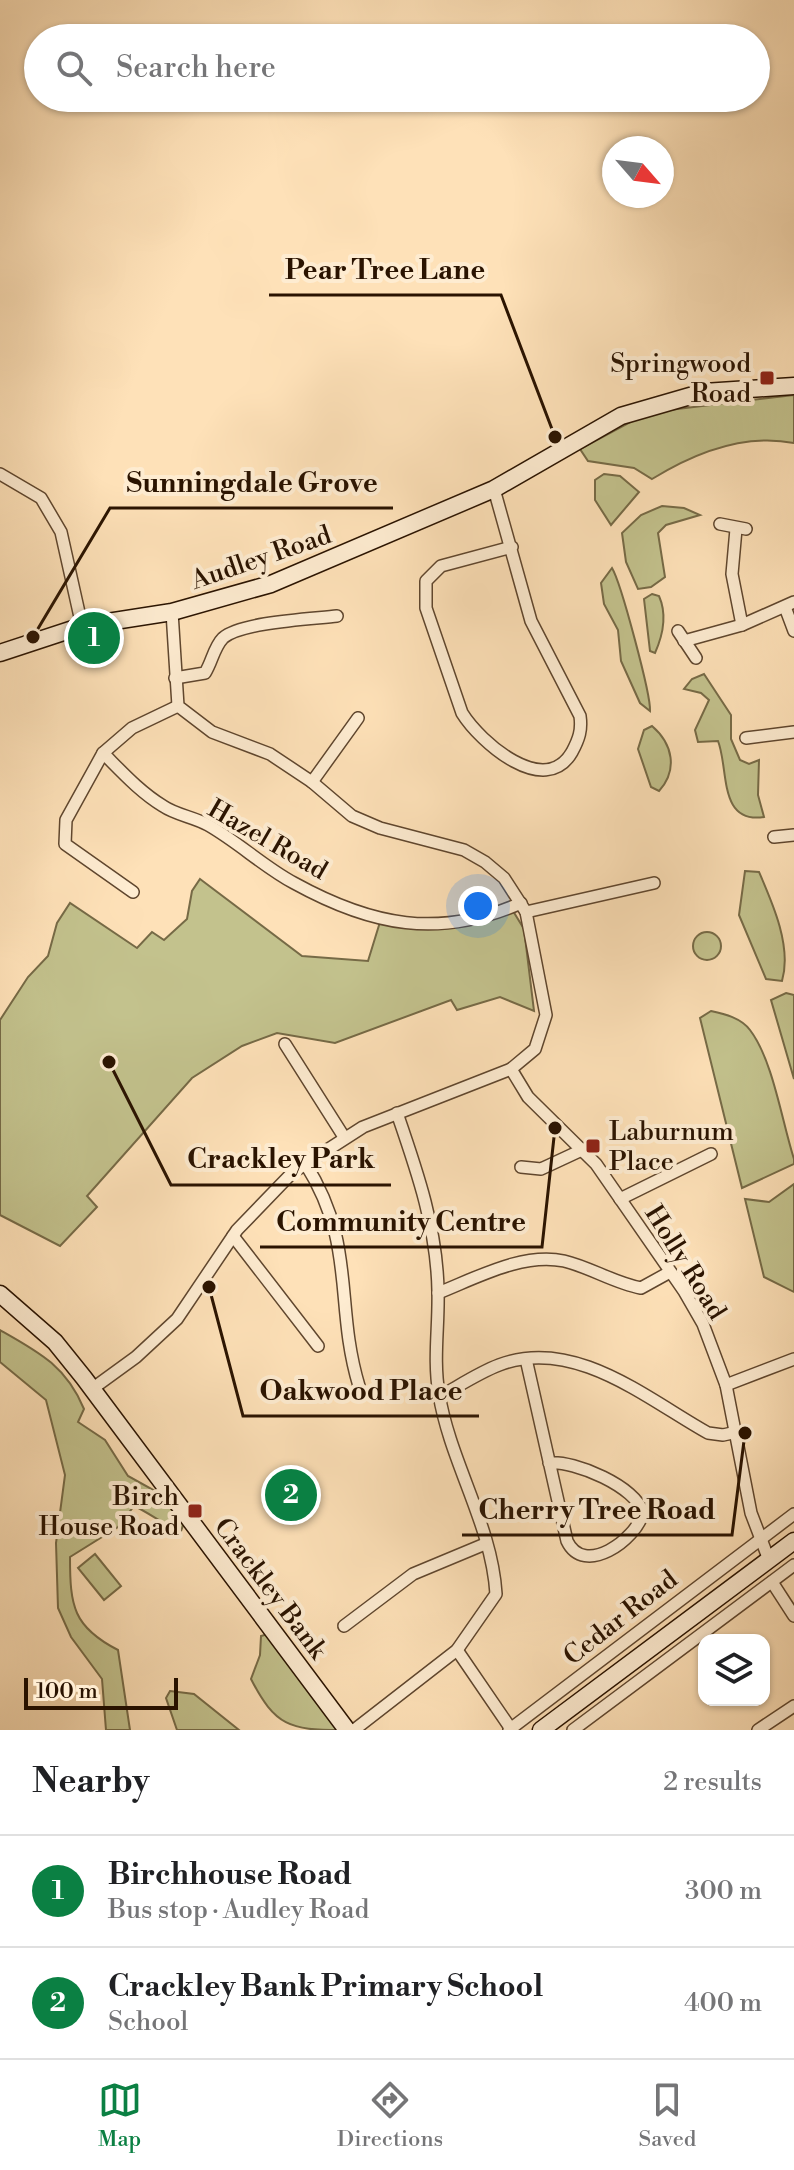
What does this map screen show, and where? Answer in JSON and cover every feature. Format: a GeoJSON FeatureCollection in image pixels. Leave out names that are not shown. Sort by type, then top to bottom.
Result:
{"type":"FeatureCollection","features":[{"type":"Feature","properties":{"kind":"street","name":"Audley Road"},"geometry":{"type":"LineString","coordinates":[[0,653],[82,626],[172,612],[271,584],[494,489],[569,443],[621,416],[704,392],[794,386]]}},
{"type":"Feature","properties":{"kind":"street"},"geometry":{"type":"LineString","coordinates":[[0,474],[41,498],[61,532],[82,626]]}},
{"type":"Feature","properties":{"kind":"street"},"geometry":{"type":"LineString","coordinates":[[494,489],[512,547],[531,621],[580,716],[582,730],[569,758],[547,770],[533,769],[508,757],[470,726],[462,713],[424,595],[426,581],[441,566],[512,547]]}},
{"type":"Feature","properties":{"kind":"street"},"geometry":{"type":"LineString","coordinates":[[720,524],[741,529],[732,574],[742,625]]}},
{"type":"Feature","properties":{"kind":"street"},"geometry":{"type":"LineString","coordinates":[[696,658],[681,636],[742,625],[789,605],[794,631]]}},
{"type":"Feature","properties":{"kind":"street"},"geometry":{"type":"LineString","coordinates":[[92,1389],[136,1357],[177,1319],[233,1236],[272,1191],[305,1163],[344,1137],[511,1069],[535,1049],[546,1015],[524,908],[504,878],[464,850],[380,828],[352,816],[312,782],[270,754],[196,723],[178,706],[172,612]]}},
{"type":"Feature","properties":{"kind":"street"},"geometry":{"type":"LineString","coordinates":[[175,678],[205,673],[219,641],[233,632],[337,616]]}},
{"type":"Feature","properties":{"kind":"street"},"geometry":{"type":"LineString","coordinates":[[133,892],[65,844],[66,820],[103,753],[132,728],[178,706]]}},
{"type":"Feature","properties":{"kind":"street"},"geometry":{"type":"LineString","coordinates":[[312,782],[358,718]]}},
{"type":"Feature","properties":{"kind":"street"},"geometry":{"type":"LineString","coordinates":[[746,738],[794,732]]}},
{"type":"Feature","properties":{"kind":"street","name":"Hazel Road"},"geometry":{"type":"LineString","coordinates":[[103,753],[164,808],[207,825],[293,883],[341,905],[384,919],[437,927],[654,883]]}},
{"type":"Feature","properties":{"kind":"street"},"geometry":{"type":"LineString","coordinates":[[774,837],[794,835]]}},
{"type":"Feature","properties":{"kind":"street"},"geometry":{"type":"LineString","coordinates":[[285,1044],[344,1137]]}},
{"type":"Feature","properties":{"kind":"street","name":"Holly Road"},"geometry":{"type":"LineString","coordinates":[[511,1069],[528,1097],[584,1149],[703,1324],[726,1385],[759,1540],[769,1560]]}},
{"type":"Feature","properties":{"kind":"street"},"geometry":{"type":"LineString","coordinates":[[354,1730],[457,1650],[496,1594],[485,1544],[439,1397],[434,1354],[438,1293],[436,1253],[426,1196],[397,1113]]}},
{"type":"Feature","properties":{"kind":"street"},"geometry":{"type":"LineString","coordinates":[[521,1167],[541,1169],[584,1149]]}},
{"type":"Feature","properties":{"kind":"street"},"geometry":{"type":"LineString","coordinates":[[620,1199],[711,1154]]}},
{"type":"Feature","properties":{"kind":"street"},"geometry":{"type":"LineString","coordinates":[[305,1163],[321,1188],[337,1232],[350,1346],[359,1386]]}},
{"type":"Feature","properties":{"kind":"street"},"geometry":{"type":"LineString","coordinates":[[233,1236],[318,1346]]}},
{"type":"Feature","properties":{"kind":"street"},"geometry":{"type":"LineString","coordinates":[[438,1293],[506,1267],[541,1260],[565,1261],[641,1288],[670,1272]]}},
{"type":"Feature","properties":{"kind":"street","name":"Crackley Bank"},"geometry":{"type":"LineString","coordinates":[[0,1294],[55,1342],[347,1730]]}},
{"type":"Feature","properties":{"kind":"street"},"geometry":{"type":"LineString","coordinates":[[439,1397],[501,1364],[553,1355],[611,1376],[708,1433],[723,1435],[737,1432]]}},
{"type":"Feature","properties":{"kind":"street"},"geometry":{"type":"LineString","coordinates":[[526,1359],[549,1463],[572,1551],[584,1558],[597,1556],[640,1523],[643,1513],[634,1497],[578,1464],[549,1463]]}},
{"type":"Feature","properties":{"kind":"street"},"geometry":{"type":"LineString","coordinates":[[726,1385],[794,1359]]}},
{"type":"Feature","properties":{"kind":"street","name":"Cedar Road"},"geometry":{"type":"LineString","coordinates":[[510,1730],[794,1514]]}},
{"type":"Feature","properties":{"kind":"street","name":"Cedar Road"},"geometry":{"type":"LineString","coordinates":[[541,1730],[794,1541]]}},
{"type":"Feature","properties":{"kind":"street"},"geometry":{"type":"LineString","coordinates":[[344,1626],[413,1574],[485,1544]]}},
{"type":"Feature","properties":{"kind":"street"},"geometry":{"type":"LineString","coordinates":[[573,1730],[794,1565]]}},
{"type":"Feature","properties":{"kind":"street"},"geometry":{"type":"LineString","coordinates":[[772,1582],[794,1616]]}},
{"type":"Feature","properties":{"kind":"street"},"geometry":{"type":"LineString","coordinates":[[457,1650],[510,1730]]}},
{"type":"Feature","properties":{"kind":"street","name":"Cedar Road"},"geometry":{"type":"LineString","coordinates":[[622,1671],[632,1686]]}},
{"type":"Feature","properties":{"kind":"street"},"geometry":{"type":"LineString","coordinates":[[758,1730],[794,1706]]}},
{"type":"Feature","properties":{"kind":"shaded area"},"geometry":{"type":"Polygon","coordinates":[[[794,395],[794,443],[738,443],[685,461],[652,479],[634,468],[588,461],[580,449],[634,420],[669,410],[794,395]]]}},
{"type":"Feature","properties":{"kind":"shaded area"},"geometry":{"type":"Polygon","coordinates":[[[604,474],[620,476],[639,492],[611,525],[595,500],[595,480],[604,474]]]}},
{"type":"Feature","properties":{"kind":"shaded area"},"geometry":{"type":"Polygon","coordinates":[[[662,506],[684,508],[700,515],[666,525],[658,533],[665,577],[651,587],[638,589],[626,562],[622,533],[641,515],[662,506]]]}},
{"type":"Feature","properties":{"kind":"shaded area"},"geometry":{"type":"Polygon","coordinates":[[[612,568],[635,639],[650,711],[640,703],[621,661],[618,630],[604,604],[601,583],[612,568]]]}},
{"type":"Feature","properties":{"kind":"shaded area"},"geometry":{"type":"Polygon","coordinates":[[[652,594],[659,596],[663,617],[655,653],[650,651],[644,599],[652,594]]]}},
{"type":"Feature","properties":{"kind":"shaded area"},"geometry":{"type":"Polygon","coordinates":[[[704,674],[731,715],[731,739],[740,760],[749,764],[759,760],[758,795],[764,817],[749,817],[739,812],[732,803],[718,741],[698,742],[695,730],[709,700],[701,693],[684,689],[692,679],[704,674]]]}},
{"type":"Feature","properties":{"kind":"shaded area"},"geometry":{"type":"Polygon","coordinates":[[[652,726],[665,741],[671,766],[659,791],[651,787],[638,749],[644,730],[652,726]]]}},
{"type":"Feature","properties":{"kind":"shaded area"},"geometry":{"type":"Polygon","coordinates":[[[745,871],[759,872],[775,912],[785,954],[782,981],[766,979],[739,915],[745,871]]]}},
{"type":"Feature","properties":{"kind":"shaded area"},"geometry":{"type":"Polygon","coordinates":[[[200,879],[302,956],[368,961],[380,922],[466,925],[513,911],[524,929],[534,1011],[500,997],[457,1010],[451,1000],[335,1043],[277,1033],[242,1046],[192,1078],[87,1196],[97,1207],[60,1246],[0,1215],[0,1020],[28,977],[48,956],[57,923],[70,903],[137,948],[152,932],[164,940],[187,919],[192,891],[200,879]]]}},
{"type":"Feature","properties":{"kind":"shaded area"},"geometry":{"type":"Polygon","coordinates":[[[707,932],[717,936],[721,946],[717,956],[707,960],[697,956],[693,946],[697,936],[707,932]]]}},
{"type":"Feature","properties":{"kind":"shaded area"},"geometry":{"type":"Polygon","coordinates":[[[786,993],[794,995],[794,1079],[771,1000],[786,993]]]}},
{"type":"Feature","properties":{"kind":"shaded area"},"geometry":{"type":"Polygon","coordinates":[[[711,1011],[742,1022],[758,1043],[771,1074],[794,1159],[794,1164],[742,1188],[700,1018],[711,1011]]]}},
{"type":"Feature","properties":{"kind":"shaded area"},"geometry":{"type":"Polygon","coordinates":[[[794,1184],[794,1292],[764,1277],[745,1199],[769,1202],[794,1184]]]}},
{"type":"Feature","properties":{"kind":"shaded area"},"geometry":{"type":"Polygon","coordinates":[[[0,1330],[39,1353],[60,1371],[84,1409],[78,1422],[105,1440],[128,1476],[157,1492],[184,1523],[181,1531],[134,1506],[118,1527],[70,1557],[71,1589],[77,1613],[92,1633],[118,1650],[130,1730],[106,1730],[102,1679],[71,1637],[58,1608],[56,1543],[65,1475],[46,1400],[0,1362],[0,1330]]]}},
{"type":"Feature","properties":{"kind":"shaded area"},"geometry":{"type":"Polygon","coordinates":[[[95,1554],[121,1586],[104,1600],[78,1568],[95,1554]]]}},
{"type":"Feature","properties":{"kind":"shaded area"},"geometry":{"type":"Polygon","coordinates":[[[268,1634],[341,1730],[296,1726],[268,1707],[251,1679],[260,1655],[261,1636],[268,1634]]]}},
{"type":"Feature","properties":{"kind":"shaded area"},"geometry":{"type":"Polygon","coordinates":[[[170,1691],[194,1694],[239,1730],[177,1730],[166,1698],[170,1691]]]}},
{"type":"Feature","properties":{"kind":"place","name":"Springwood Road"},"geometry":{"type":"Point","coordinates":[767,378]}},
{"type":"Feature","properties":{"kind":"place","name":"Pear Tree Lane"},"geometry":{"type":"Point","coordinates":[555,437]}},
{"type":"Feature","properties":{"kind":"place","name":"Sunningdale Grove"},"geometry":{"type":"Point","coordinates":[33,637]}},
{"type":"Feature","properties":{"kind":"place","name":"Birchhouse Road"},"geometry":{"type":"Point","coordinates":[94,638]}},
{"type":"Feature","properties":{"kind":"place","name":"Crackley Park"},"geometry":{"type":"Point","coordinates":[109,1062]}},
{"type":"Feature","properties":{"kind":"place","name":"Community Centre"},"geometry":{"type":"Point","coordinates":[555,1128]}},
{"type":"Feature","properties":{"kind":"place","name":"Laburnum Place"},"geometry":{"type":"Point","coordinates":[593,1146]}},
{"type":"Feature","properties":{"kind":"place","name":"Oakwood Place"},"geometry":{"type":"Point","coordinates":[209,1287]}},
{"type":"Feature","properties":{"kind":"place","name":"Cherry Tree Road"},"geometry":{"type":"Point","coordinates":[745,1433]}},
{"type":"Feature","properties":{"kind":"place","name":"Crackley Bank Primary School"},"geometry":{"type":"Point","coordinates":[291,1495]}},
{"type":"Feature","properties":{"kind":"place","name":"Birch House Road"},"geometry":{"type":"Point","coordinates":[195,1511]}}]}
